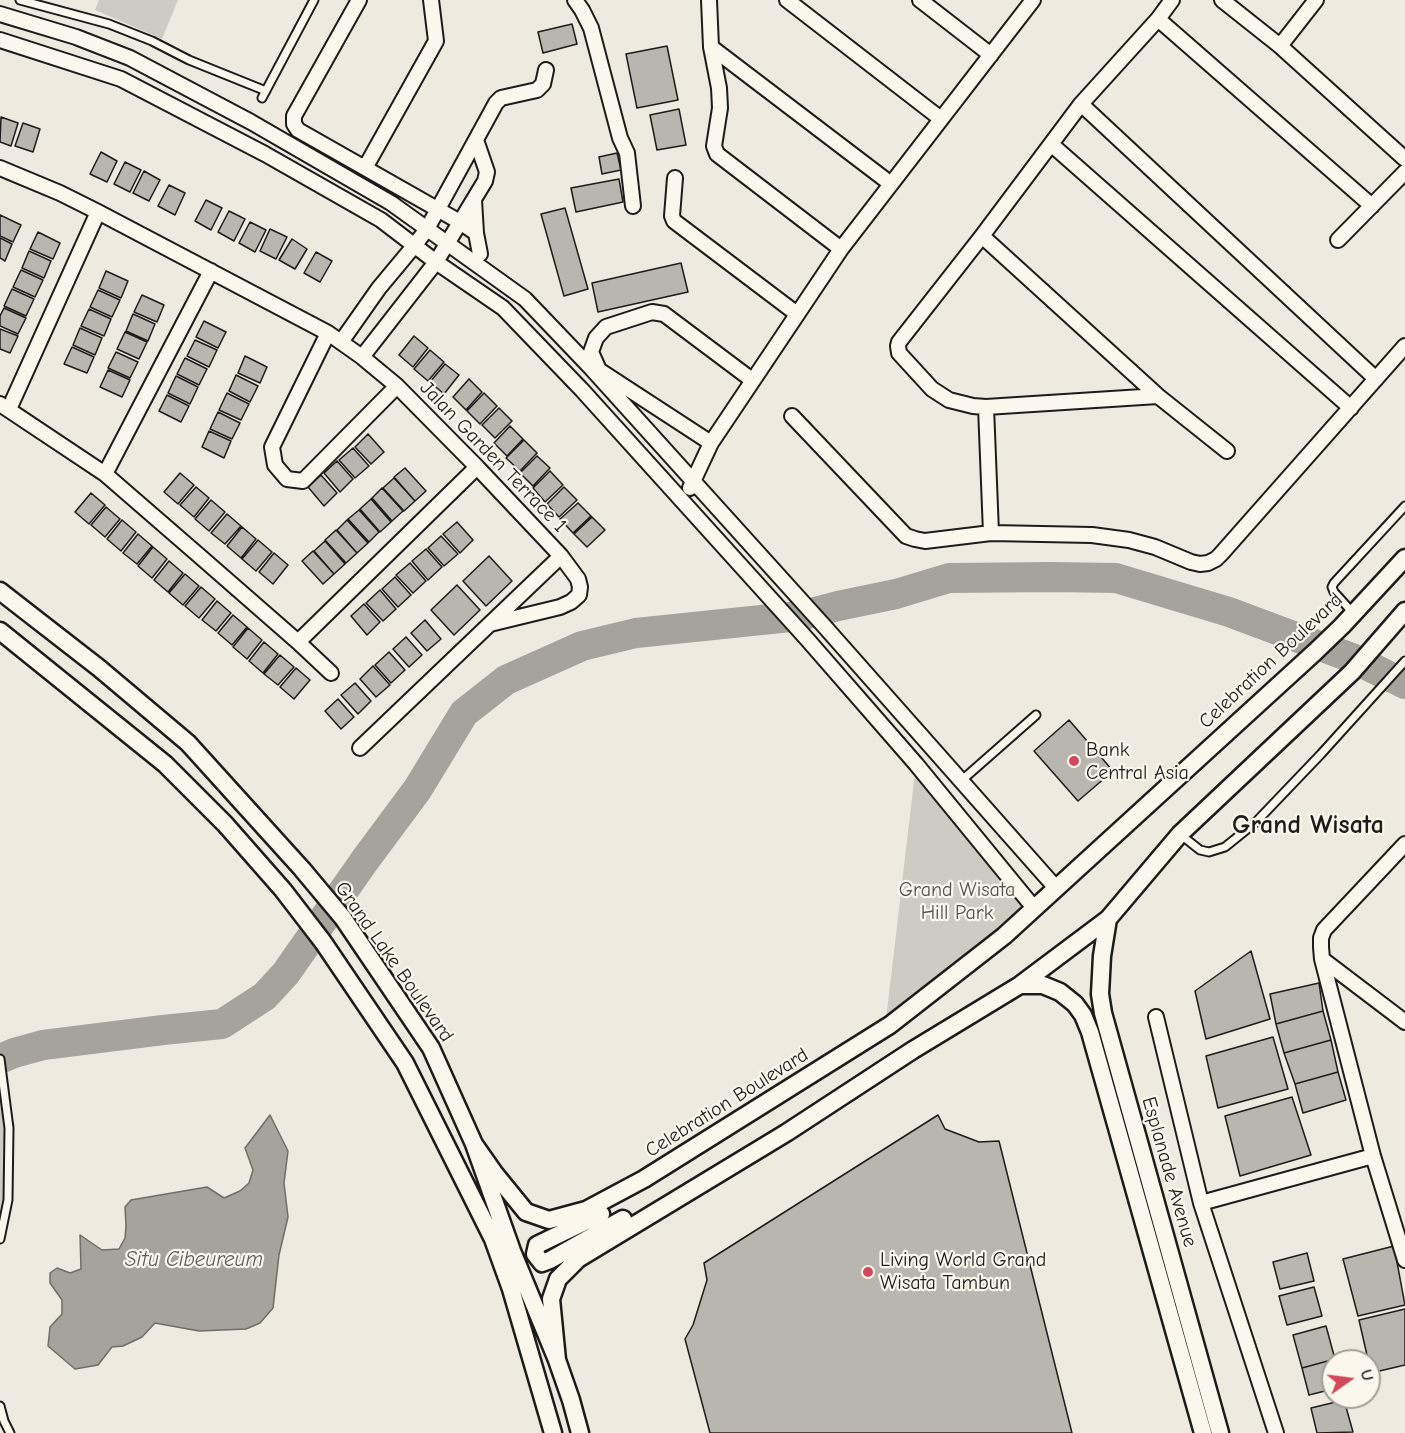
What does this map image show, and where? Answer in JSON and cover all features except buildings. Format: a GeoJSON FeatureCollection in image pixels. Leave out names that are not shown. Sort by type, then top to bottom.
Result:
{"type":"FeatureCollection","features":[{"type":"Feature","properties":{"kind":"street"},"geometry":{"type":"LineString","coordinates":[[359,0],[294,116],[294,124],[298,130],[476,233]]}},
{"type":"Feature","properties":{"kind":"street"},"geometry":{"type":"LineString","coordinates":[[365,168],[436,40],[431,0]]}},
{"type":"Feature","properties":{"kind":"street"},"geometry":{"type":"LineString","coordinates":[[575,0],[591,28],[620,138],[627,153],[633,206]]}},
{"type":"Feature","properties":{"kind":"street"},"geometry":{"type":"LineString","coordinates":[[709,0],[711,47],[719,88],[720,108],[714,146],[717,154],[842,249]]}},
{"type":"Feature","properties":{"kind":"street"},"geometry":{"type":"LineString","coordinates":[[787,0],[941,119]]}},
{"type":"Feature","properties":{"kind":"street"},"geometry":{"type":"LineString","coordinates":[[920,0],[991,55]]}},
{"type":"Feature","properties":{"kind":"street"},"geometry":{"type":"LineString","coordinates":[[683,501],[711,443],[796,314],[891,184],[1033,0]]}},
{"type":"Feature","properties":{"kind":"street"},"geometry":{"type":"LineString","coordinates":[[1158,396],[974,406],[949,400],[932,389],[899,353],[898,346],[1081,104],[1158,19],[1172,0]]}},
{"type":"Feature","properties":{"kind":"street"},"geometry":{"type":"LineString","coordinates":[[1222,0],[1280,46],[1405,159]]}},
{"type":"Feature","properties":{"kind":"street"},"geometry":{"type":"LineString","coordinates":[[1280,46],[1316,0]]}},
{"type":"Feature","properties":{"kind":"street"},"geometry":{"type":"LineString","coordinates":[[0,14],[76,37],[129,58],[251,122],[391,203],[525,300],[591,368],[825,627],[1056,888]]}},
{"type":"Feature","properties":{"kind":"street"},"geometry":{"type":"LineString","coordinates":[[1158,19],[1371,206]]}},
{"type":"Feature","properties":{"kind":"street"},"geometry":{"type":"LineString","coordinates":[[64,60],[76,37]]}},
{"type":"Feature","properties":{"kind":"street"},"geometry":{"type":"LineString","coordinates":[[0,40],[121,79],[265,154],[381,220],[436,262],[503,308],[582,390],[807,639],[915,764],[1034,909]]}},
{"type":"Feature","properties":{"kind":"street"},"geometry":{"type":"LineString","coordinates":[[711,47],[891,184]]}},
{"type":"Feature","properties":{"kind":"street"},"geometry":{"type":"LineString","coordinates":[[341,342],[379,288],[427,229],[496,103],[501,98],[537,90],[543,84],[546,70]]}},
{"type":"Feature","properties":{"kind":"street"},"geometry":{"type":"LineString","coordinates":[[1081,104],[1377,379]]}},
{"type":"Feature","properties":{"kind":"street"},"geometry":{"type":"LineString","coordinates":[[362,357],[436,262],[485,181],[487,172],[476,140]]}},
{"type":"Feature","properties":{"kind":"street"},"geometry":{"type":"LineString","coordinates":[[1051,144],[1351,408]]}},
{"type":"Feature","properties":{"kind":"street","name":"Jalan Garden Terrace 1"},"geometry":{"type":"LineString","coordinates":[[0,168],[98,212],[328,333],[397,386],[561,556],[578,579],[579,595],[571,602],[560,607],[490,624]]}},
{"type":"Feature","properties":{"kind":"street"},"geometry":{"type":"LineString","coordinates":[[1338,240],[1405,172]]}},
{"type":"Feature","properties":{"kind":"street"},"geometry":{"type":"LineString","coordinates":[[675,178],[672,216],[674,222],[796,314]]}},
{"type":"Feature","properties":{"kind":"street"},"geometry":{"type":"LineString","coordinates":[[474,200],[480,254]]}},
{"type":"Feature","properties":{"kind":"street"},"geometry":{"type":"LineString","coordinates":[[98,212],[4,407],[105,474],[331,673]]}},
{"type":"Feature","properties":{"kind":"street"},"geometry":{"type":"LineString","coordinates":[[982,236],[1158,396],[1227,451]]}},
{"type":"Feature","properties":{"kind":"street"},"geometry":{"type":"LineString","coordinates":[[105,474],[211,271]]}},
{"type":"Feature","properties":{"kind":"street"},"geometry":{"type":"LineString","coordinates":[[711,443],[599,370],[591,352],[596,338],[606,327],[652,312],[664,315],[752,380]]}},
{"type":"Feature","properties":{"kind":"street"},"geometry":{"type":"LineString","coordinates":[[328,333],[272,447],[275,465],[287,479],[303,481],[397,386]]}},
{"type":"Feature","properties":{"kind":"street"},"geometry":{"type":"LineString","coordinates":[[792,416],[906,536],[925,541],[991,533],[1092,535],[1129,540],[1200,564],[1208,563],[1221,554],[1405,346]]}},
{"type":"Feature","properties":{"kind":"street"},"geometry":{"type":"LineString","coordinates":[[986,407],[991,533]]}},
{"type":"Feature","properties":{"kind":"street"},"geometry":{"type":"LineString","coordinates":[[298,642],[477,467]]}},
{"type":"Feature","properties":{"kind":"street"},"geometry":{"type":"LineString","coordinates":[[360,748],[561,556]]}},
{"type":"Feature","properties":{"kind":"street","name":"Celebration Boulevard"},"geometry":{"type":"LineString","coordinates":[[474,1144],[526,1212],[549,1220],[586,1210],[645,1179],[890,1025],[1004,936],[1034,909],[1315,652],[1405,558]]}},
{"type":"Feature","properties":{"kind":"street","name":"Grand Lake Boulevard"},"geometry":{"type":"LineString","coordinates":[[0,591],[99,668],[188,743],[343,918],[431,1048],[474,1144],[512,1251],[557,1360],[580,1433]]}},
{"type":"Feature","properties":{"kind":"street"},"geometry":{"type":"LineString","coordinates":[[557,1360],[551,1299],[558,1278],[578,1259],[786,1133],[913,1050],[1020,985],[1108,919],[1180,834],[1352,672],[1405,611]]}},
{"type":"Feature","properties":{"kind":"street"},"geometry":{"type":"LineString","coordinates":[[0,631],[165,764],[225,824],[283,890],[323,942],[405,1063],[492,1239],[512,1289],[553,1433]]}},
{"type":"Feature","properties":{"kind":"street"},"geometry":{"type":"LineString","coordinates":[[1405,844],[1324,930],[1320,938],[1322,959],[1373,1156],[1405,1260]]}},
{"type":"Feature","properties":{"kind":"street","name":"Esplanade Avenue"},"geometry":{"type":"LineString","coordinates":[[1108,919],[1104,939],[1100,994],[1103,1013],[1220,1433]]}},
{"type":"Feature","properties":{"kind":"street"},"geometry":{"type":"LineString","coordinates":[[1322,959],[1405,1022]]}},
{"type":"Feature","properties":{"kind":"street","name":"Esplanade Avenue"},"geometry":{"type":"LineString","coordinates":[[1020,985],[1042,985],[1060,992],[1075,1004],[1083,1015],[1090,1032],[1203,1433]]}},
{"type":"Feature","properties":{"kind":"street"},"geometry":{"type":"LineString","coordinates":[[1156,1017],[1201,1203],[1276,1433]]}},
{"type":"Feature","properties":{"kind":"street"},"geometry":{"type":"LineString","coordinates":[[1201,1203],[1373,1156]]}},
{"type":"Feature","properties":{"kind":"street"},"geometry":{"type":"LineString","coordinates":[[645,1179],[639,1193],[537,1245],[535,1254],[542,1263],[550,1260],[694,1178],[739,1161]]}},
{"type":"Feature","properties":{"kind":"lane"},"geometry":{"type":"LineString","coordinates":[[20,0],[109,24],[152,41],[264,94],[314,0]]}},
{"type":"Feature","properties":{"kind":"lane"},"geometry":{"type":"LineString","coordinates":[[1353,613],[1332,587],[1405,506]]}},
{"type":"Feature","properties":{"kind":"lane"},"geometry":{"type":"LineString","coordinates":[[1180,834],[1200,850],[1209,852],[1225,847],[1256,822],[1405,662]]}},
{"type":"Feature","properties":{"kind":"lane"},"geometry":{"type":"LineString","coordinates":[[961,781],[1036,715]]}},
{"type":"Feature","properties":{"kind":"lane"},"geometry":{"type":"LineString","coordinates":[[0,1059],[9,1128],[8,1200],[0,1239]]}},
{"type":"Feature","properties":{"kind":"lane"},"geometry":{"type":"LineString","coordinates":[[0,1406],[10,1433]]}},
{"type":"Feature","properties":{"kind":"green space"},"geometry":{"type":"Polygon","coordinates":[[[99,0],[178,0],[162,39],[95,10],[99,0]]]}},
{"type":"Feature","properties":{"kind":"green space","name":"Grand Wisata Hill Park"},"geometry":{"type":"Polygon","coordinates":[[[916,764],[1034,908],[885,1028],[916,764]]]}},
{"type":"Feature","properties":{"kind":"green space"},"geometry":{"type":"Polygon","coordinates":[[[0,1059],[9,1128],[9,1185],[0,1239],[0,1059]]]}},
{"type":"Feature","properties":{"kind":"water","name":"Situ Cibeureum"},"geometry":{"type":"Polygon","coordinates":[[[270,1115],[288,1151],[284,1183],[288,1217],[279,1255],[273,1308],[260,1323],[246,1329],[199,1331],[155,1323],[142,1337],[123,1346],[112,1347],[98,1365],[75,1369],[48,1346],[50,1327],[62,1314],[62,1300],[50,1283],[50,1273],[57,1268],[70,1273],[81,1269],[80,1235],[102,1250],[119,1249],[125,1238],[125,1207],[131,1200],[207,1187],[224,1198],[240,1191],[249,1183],[253,1170],[245,1148],[270,1115]]]}},
{"type":"Feature","properties":{"kind":"waterway"},"geometry":{"type":"LineString","coordinates":[[0,1059],[43,1045],[222,1024],[265,996],[286,973],[417,790],[464,713],[506,680],[582,646],[636,633],[800,616],[896,594],[949,578],[1116,578],[1229,612],[1352,658],[1405,684]]}},
{"type":"Feature","properties":{"kind":"place","name":"Bank Central Asia"},"geometry":{"type":"Point","coordinates":[1074,761]}},
{"type":"Feature","properties":{"kind":"place","name":"Living World Grand Wisata Tambun"},"geometry":{"type":"Point","coordinates":[868,1272]}},
{"type":"Feature","properties":{"kind":"district","name":"Grand Wisata"},"geometry":{"type":"Point","coordinates":[1308,826]}}]}
